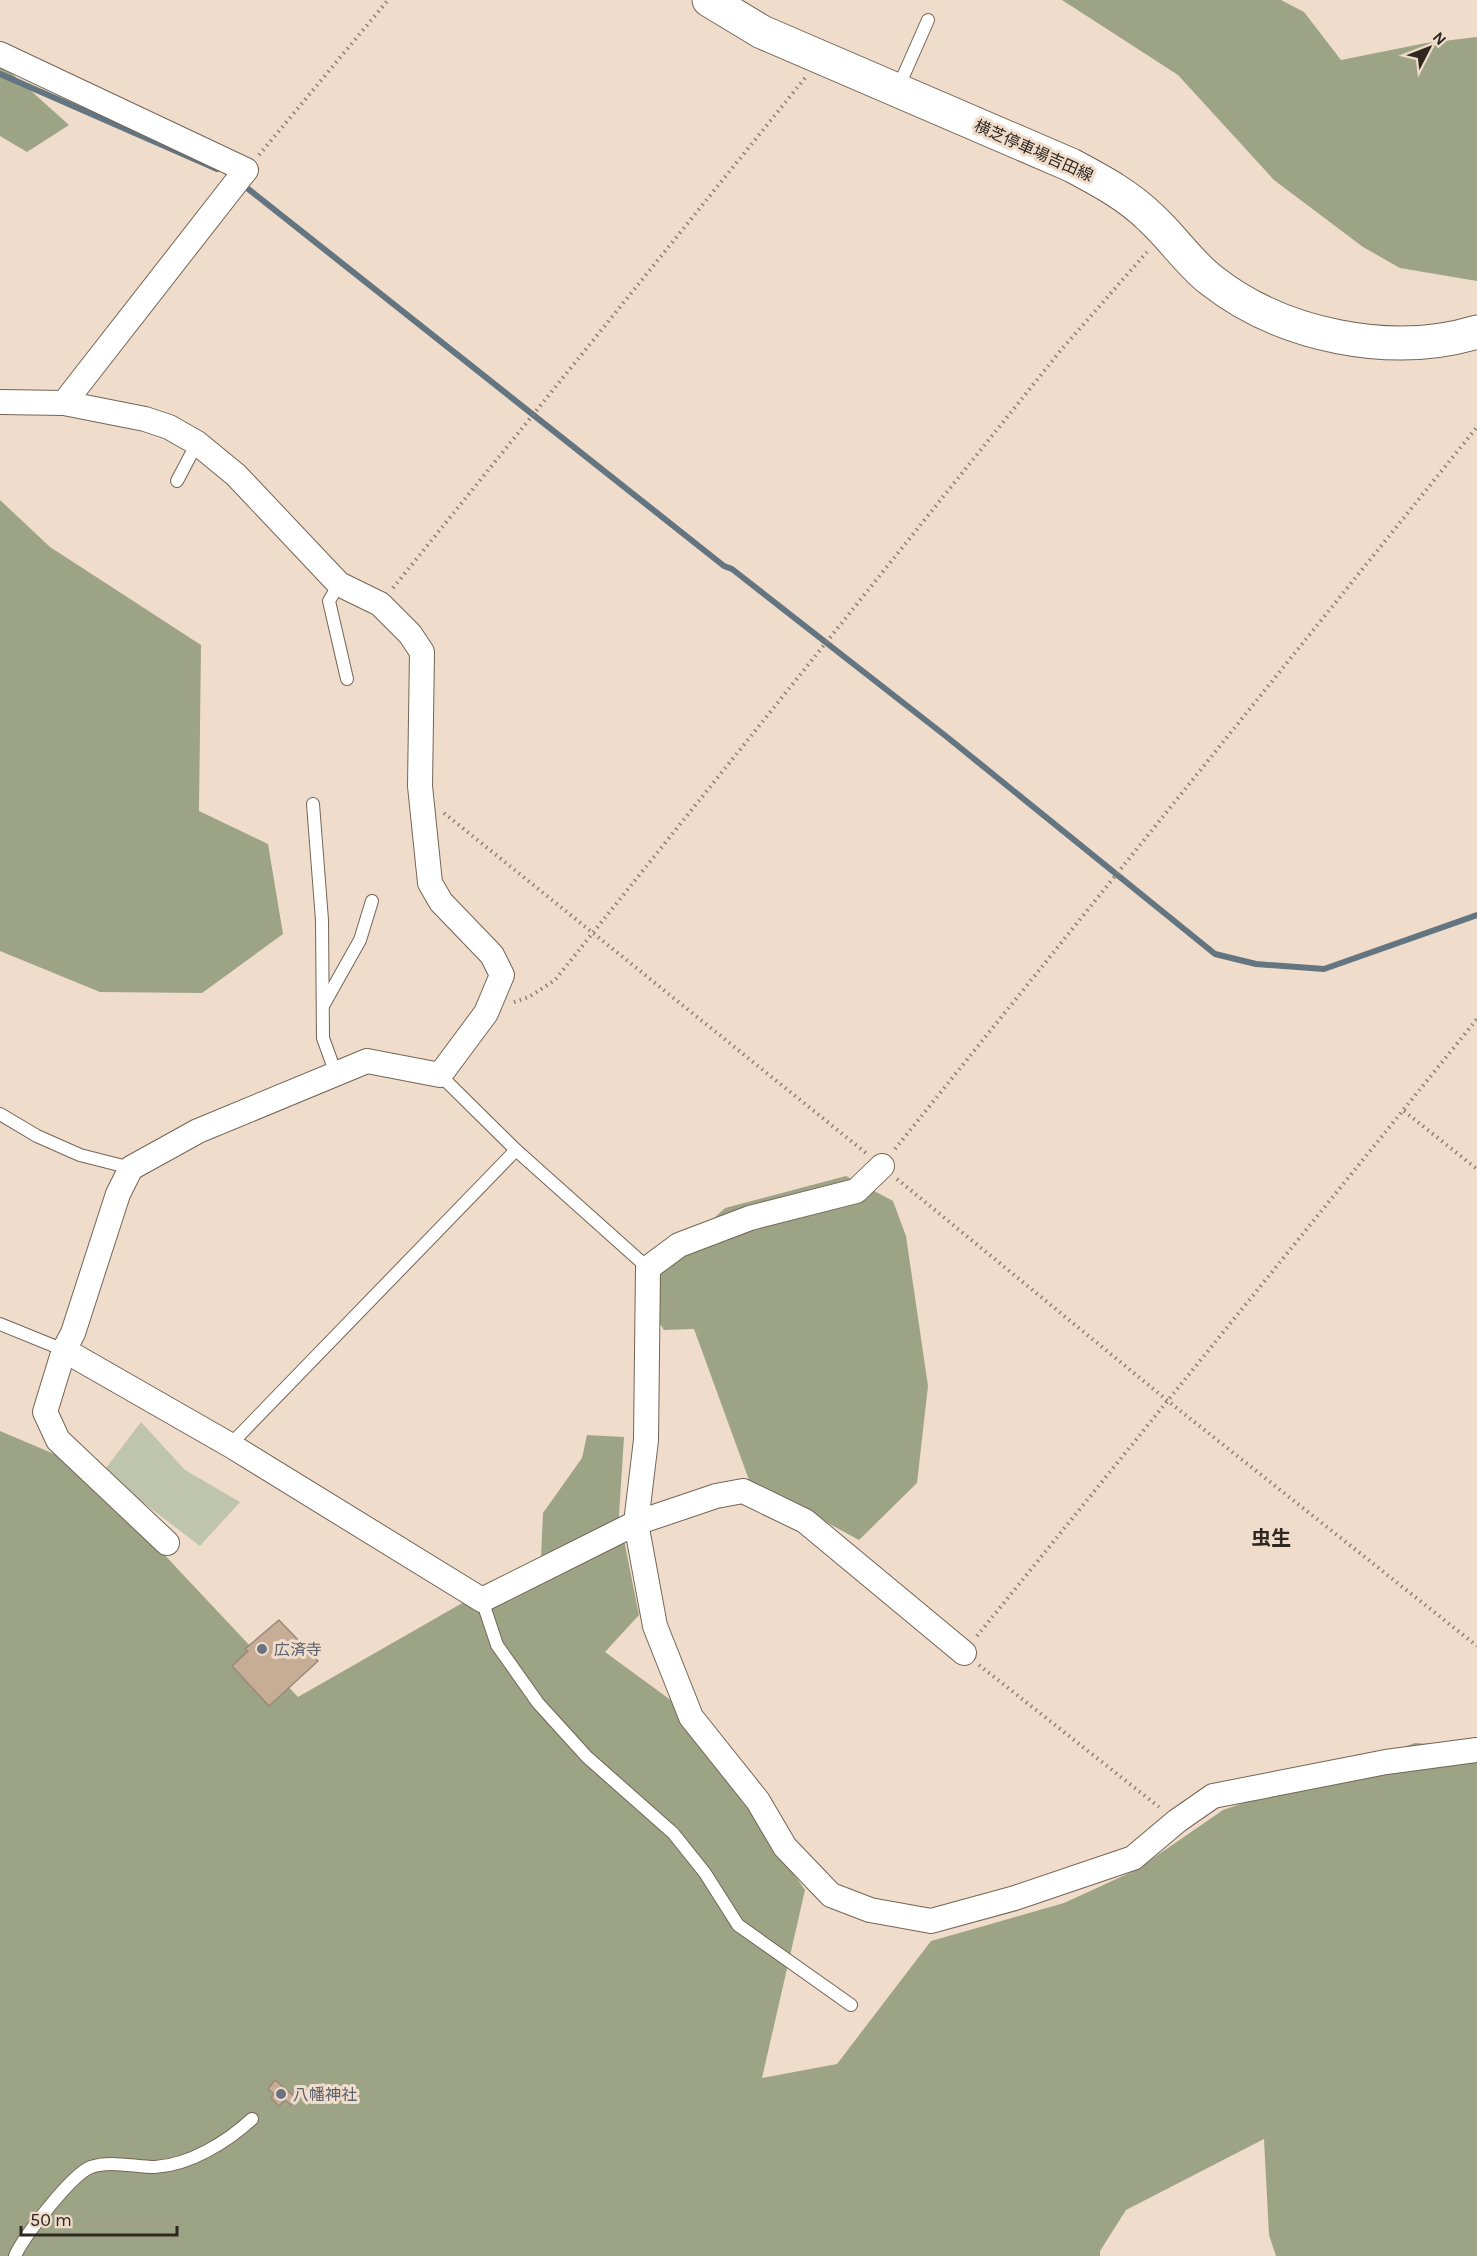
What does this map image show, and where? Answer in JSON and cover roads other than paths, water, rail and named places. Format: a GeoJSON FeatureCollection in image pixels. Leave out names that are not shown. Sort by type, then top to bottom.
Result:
{"type":"FeatureCollection","features":[{"type":"Feature","properties":{"kind":"main road","name":"横芝停車場吉田線"},"geometry":{"type":"LineString","coordinates":[[709,0],[762,32],[823,56],[1071,165],[1126,196],[1165,232],[1210,280],[1246,304],[1311,330],[1353,339],[1406,342],[1456,338],[1477,332]]}},
{"type":"Feature","properties":{"kind":"street"},"geometry":{"type":"LineString","coordinates":[[0,54],[242,175],[64,403]]}},
{"type":"Feature","properties":{"kind":"street"},"geometry":{"type":"LineString","coordinates":[[0,402],[64,403],[145,419],[169,427],[197,443],[236,475],[339,584],[380,604],[410,634],[422,652],[421,793],[430,883],[441,902],[492,955],[502,975],[486,1013],[440,1075],[367,1061],[198,1131],[131,1168],[118,1194],[74,1334],[64,1350],[45,1412],[58,1440],[167,1543]]}},
{"type":"Feature","properties":{"kind":"street"},"geometry":{"type":"LineString","coordinates":[[882,1166],[856,1191],[750,1218],[679,1245],[648,1268],[646,1440],[636,1523],[655,1626],[691,1717],[758,1800],[785,1847],[831,1895],[870,1910],[931,1921],[1015,1898],[1133,1858],[1177,1821],[1213,1796],[1386,1762],[1477,1750]]}},
{"type":"Feature","properties":{"kind":"street"},"geometry":{"type":"LineString","coordinates":[[64,1350],[230,1444],[482,1600],[636,1523],[716,1496],[744,1491],[806,1521],[964,1653]]}},
{"type":"Feature","properties":{"kind":"lane"},"geometry":{"type":"LineString","coordinates":[[897,89],[928,20]]}},
{"type":"Feature","properties":{"kind":"lane"},"geometry":{"type":"LineString","coordinates":[[177,482],[197,443]]}},
{"type":"Feature","properties":{"kind":"lane"},"geometry":{"type":"LineString","coordinates":[[339,584],[329,601],[347,679]]}},
{"type":"Feature","properties":{"kind":"lane"},"geometry":{"type":"LineString","coordinates":[[313,804],[322,920],[323,1038],[336,1074]]}},
{"type":"Feature","properties":{"kind":"lane"},"geometry":{"type":"LineString","coordinates":[[323,1005],[360,940],[372,901]]}},
{"type":"Feature","properties":{"kind":"lane"},"geometry":{"type":"LineString","coordinates":[[440,1075],[516,1150],[648,1268]]}},
{"type":"Feature","properties":{"kind":"lane"},"geometry":{"type":"LineString","coordinates":[[0,1114],[37,1136],[80,1155],[131,1168]]}},
{"type":"Feature","properties":{"kind":"lane"},"geometry":{"type":"LineString","coordinates":[[230,1444],[516,1150]]}},
{"type":"Feature","properties":{"kind":"lane"},"geometry":{"type":"LineString","coordinates":[[0,1324],[64,1350]]}},
{"type":"Feature","properties":{"kind":"lane"},"geometry":{"type":"LineString","coordinates":[[482,1600],[497,1645],[538,1703],[587,1757],[673,1833],[705,1873],[738,1925],[851,2005]]}},
{"type":"Feature","properties":{"kind":"lane"},"geometry":{"type":"LineString","coordinates":[[15,2256],[50,2207],[82,2171],[94,2165],[156,2167],[177,2163],[233,2136],[252,2119]]}},
{"type":"Feature","properties":{"kind":"waterway"},"geometry":{"type":"LineString","coordinates":[[0,74],[217,169]]}},
{"type":"Feature","properties":{"kind":"waterway"},"geometry":{"type":"LineString","coordinates":[[242,184],[724,566],[732,569],[947,737],[1215,954],[1256,964],[1324,969],[1477,915]]}},
{"type":"Feature","properties":{"kind":"place","name":"広済寺"},"geometry":{"type":"Point","coordinates":[262,1649]}},
{"type":"Feature","properties":{"kind":"place","name":"八幡神社"},"geometry":{"type":"Point","coordinates":[281,2094]}},
{"type":"Feature","properties":{"kind":"district","name":"虫生"},"geometry":{"type":"Point","coordinates":[1271,1538]}}]}
